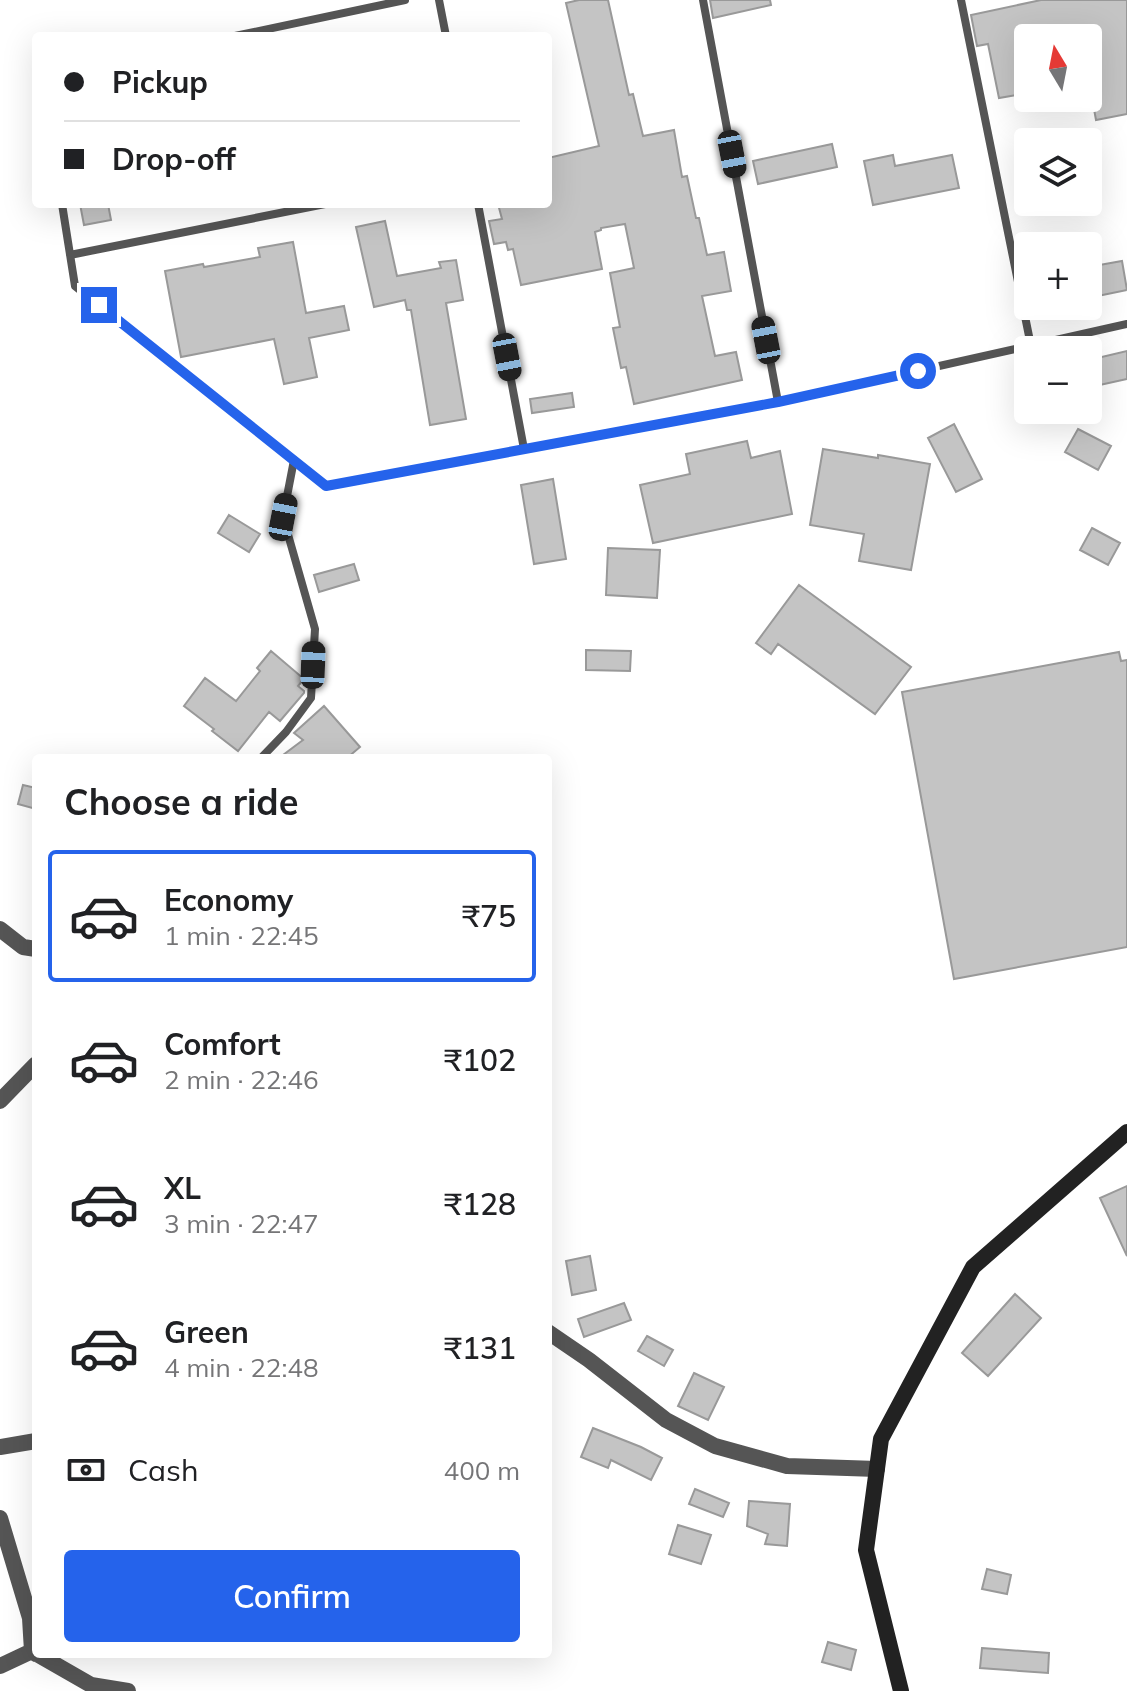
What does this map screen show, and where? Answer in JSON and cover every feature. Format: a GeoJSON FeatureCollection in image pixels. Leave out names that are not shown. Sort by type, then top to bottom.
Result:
{"type":"FeatureCollection","features":[{"type":"Feature","properties":{"kind":"street"},"geometry":{"type":"LineString","coordinates":[[0,929],[23,947],[32,948]]}},
{"type":"Feature","properties":{"kind":"street"},"geometry":{"type":"LineString","coordinates":[[0,1101],[32,1068]]}},
{"type":"Feature","properties":{"kind":"street"},"geometry":{"type":"LineString","coordinates":[[901,1691],[866,1550],[881,1439],[973,1267],[1127,1132]]}},
{"type":"Feature","properties":{"kind":"street"},"geometry":{"type":"LineString","coordinates":[[552,1335],[666,1420],[715,1446],[787,1466],[877,1469]]}},
{"type":"Feature","properties":{"kind":"street"},"geometry":{"type":"LineString","coordinates":[[0,1447],[32,1442]]}},
{"type":"Feature","properties":{"kind":"street"},"geometry":{"type":"LineString","coordinates":[[0,1518],[32,1632]]}},
{"type":"Feature","properties":{"kind":"street"},"geometry":{"type":"LineString","coordinates":[[0,1666],[32,1654]]}},
{"type":"Feature","properties":{"kind":"street"},"geometry":{"type":"LineString","coordinates":[[44,1658],[91,1685],[128,1691]]}},
{"type":"Feature","properties":{"kind":"lane"},"geometry":{"type":"LineString","coordinates":[[254,32],[405,0]]}},
{"type":"Feature","properties":{"kind":"lane"},"geometry":{"type":"LineString","coordinates":[[439,0],[445,32]]}},
{"type":"Feature","properties":{"kind":"lane"},"geometry":{"type":"LineString","coordinates":[[703,0],[778,402]]}},
{"type":"Feature","properties":{"kind":"lane"},"geometry":{"type":"LineString","coordinates":[[961,0],[1029,336]]}},
{"type":"Feature","properties":{"kind":"lane"},"geometry":{"type":"LineString","coordinates":[[63,208],[75,286],[326,486],[778,402],[1014,350]]}},
{"type":"Feature","properties":{"kind":"lane"},"geometry":{"type":"LineString","coordinates":[[70,255],[305,208]]}},
{"type":"Feature","properties":{"kind":"lane"},"geometry":{"type":"LineString","coordinates":[[479,208],[524,449]]}},
{"type":"Feature","properties":{"kind":"lane"},"geometry":{"type":"LineString","coordinates":[[1075,336],[1127,324]]}},
{"type":"Feature","properties":{"kind":"lane"},"geometry":{"type":"LineString","coordinates":[[265,754],[311,698],[315,629],[283,517],[294,460]]}},
{"type":"Feature","properties":{"kind":"building"},"geometry":{"type":"Polygon","coordinates":[[[608,0],[629,95],[633,94],[643,136],[674,130],[682,177],[687,176],[707,255],[724,252],[731,291],[702,296],[715,356],[736,352],[742,380],[634,404],[626,367],[621,368],[613,328],[620,327],[610,273],[634,268],[625,224],[595,232],[602,269],[521,285],[513,249],[508,250],[506,242],[494,244],[489,221],[502,219],[499,208],[552,208],[552,157],[599,146],[566,3],[608,0]]]}},
{"type":"Feature","properties":{"kind":"building"},"geometry":{"type":"Polygon","coordinates":[[[710,0],[770,0],[771,5],[713,18],[710,0]]]}},
{"type":"Feature","properties":{"kind":"building"},"geometry":{"type":"Polygon","coordinates":[[[1041,0],[1127,0],[1127,114],[1096,120],[1095,112],[1102,112],[1102,24],[1014,24],[1014,95],[999,98],[988,44],[977,46],[971,15],[1041,0]]]}},
{"type":"Feature","properties":{"kind":"building"},"geometry":{"type":"Polygon","coordinates":[[[832,144],[837,167],[758,184],[753,161],[832,144]]]}},
{"type":"Feature","properties":{"kind":"building"},"geometry":{"type":"Polygon","coordinates":[[[893,155],[895,166],[952,155],[959,188],[873,205],[864,161],[893,155]]]}},
{"type":"Feature","properties":{"kind":"building"},"geometry":{"type":"Polygon","coordinates":[[[81,208],[109,208],[111,220],[84,225],[81,208]]]}},
{"type":"Feature","properties":{"kind":"building"},"geometry":{"type":"Polygon","coordinates":[[[385,221],[397,276],[441,268],[439,262],[456,260],[463,300],[446,303],[466,419],[430,425],[411,310],[407,310],[405,300],[374,307],[356,227],[385,221]]]}},
{"type":"Feature","properties":{"kind":"building"},"geometry":{"type":"Polygon","coordinates":[[[293,242],[306,313],[344,306],[349,330],[309,338],[317,377],[284,384],[274,339],[181,357],[165,271],[260,257],[258,248],[293,242]]]}},
{"type":"Feature","properties":{"kind":"building"},"geometry":{"type":"Polygon","coordinates":[[[1122,261],[1127,290],[1102,295],[1102,265],[1122,261]]]}},
{"type":"Feature","properties":{"kind":"building"},"geometry":{"type":"Polygon","coordinates":[[[1127,351],[1127,379],[1102,384],[1102,357],[1127,351]]]}},
{"type":"Feature","properties":{"kind":"building"},"geometry":{"type":"Polygon","coordinates":[[[572,393],[574,407],[532,413],[530,399],[572,393]]]}},
{"type":"Feature","properties":{"kind":"building"},"geometry":{"type":"Polygon","coordinates":[[[954,424],[982,479],[956,492],[928,438],[954,424]]]}},
{"type":"Feature","properties":{"kind":"building"},"geometry":{"type":"Polygon","coordinates":[[[1078,429],[1111,446],[1098,470],[1065,452],[1078,429]]]}},
{"type":"Feature","properties":{"kind":"building"},"geometry":{"type":"Polygon","coordinates":[[[747,441],[751,458],[780,451],[792,514],[653,543],[640,485],[690,474],[686,454],[747,441]]]}},
{"type":"Feature","properties":{"kind":"building"},"geometry":{"type":"Polygon","coordinates":[[[823,449],[930,464],[911,570],[859,561],[864,534],[810,525],[823,449]]]}},
{"type":"Feature","properties":{"kind":"building"},"geometry":{"type":"Polygon","coordinates":[[[553,479],[566,559],[534,564],[521,485],[553,479]]]}},
{"type":"Feature","properties":{"kind":"building"},"geometry":{"type":"Polygon","coordinates":[[[229,515],[260,534],[249,552],[218,533],[229,515]]]}},
{"type":"Feature","properties":{"kind":"building"},"geometry":{"type":"Polygon","coordinates":[[[1092,528],[1120,543],[1108,565],[1080,550],[1092,528]]]}},
{"type":"Feature","properties":{"kind":"building"},"geometry":{"type":"Polygon","coordinates":[[[608,548],[660,550],[657,598],[606,595],[608,548]]]}},
{"type":"Feature","properties":{"kind":"building"},"geometry":{"type":"Polygon","coordinates":[[[354,564],[359,580],[319,592],[314,575],[354,564]]]}},
{"type":"Feature","properties":{"kind":"building"},"geometry":{"type":"Polygon","coordinates":[[[799,585],[911,667],[875,714],[778,644],[771,654],[756,643],[799,585]]]}},
{"type":"Feature","properties":{"kind":"building"},"geometry":{"type":"Polygon","coordinates":[[[586,650],[631,651],[630,671],[586,670],[586,650]]]}},
{"type":"Feature","properties":{"kind":"building"},"geometry":{"type":"Polygon","coordinates":[[[271,651],[304,679],[298,686],[304,693],[280,721],[269,712],[238,751],[184,706],[205,678],[236,701],[260,671],[257,668],[271,651]]]}},
{"type":"Feature","properties":{"kind":"building"},"geometry":{"type":"Polygon","coordinates":[[[1119,652],[1121,661],[1127,660],[1127,947],[954,979],[902,692],[1119,652]]]}},
{"type":"Feature","properties":{"kind":"building"},"geometry":{"type":"Polygon","coordinates":[[[324,706],[360,747],[352,754],[284,754],[303,740],[294,733],[324,706]]]}},
{"type":"Feature","properties":{"kind":"building"},"geometry":{"type":"Polygon","coordinates":[[[23,785],[32,787],[32,808],[18,804],[23,785]]]}},
{"type":"Feature","properties":{"kind":"building"},"geometry":{"type":"Polygon","coordinates":[[[1127,1186],[1127,1256],[1100,1198],[1127,1186]]]}},
{"type":"Feature","properties":{"kind":"building"},"geometry":{"type":"Polygon","coordinates":[[[590,1256],[596,1290],[572,1295],[566,1261],[590,1256]]]}},
{"type":"Feature","properties":{"kind":"building"},"geometry":{"type":"Polygon","coordinates":[[[1015,1294],[1041,1318],[988,1376],[962,1353],[1015,1294]]]}},
{"type":"Feature","properties":{"kind":"building"},"geometry":{"type":"Polygon","coordinates":[[[624,1303],[631,1320],[584,1337],[578,1319],[624,1303]]]}},
{"type":"Feature","properties":{"kind":"building"},"geometry":{"type":"Polygon","coordinates":[[[647,1336],[673,1350],[664,1366],[638,1351],[647,1336]]]}},
{"type":"Feature","properties":{"kind":"building"},"geometry":{"type":"Polygon","coordinates":[[[694,1373],[724,1387],[708,1420],[678,1406],[694,1373]]]}},
{"type":"Feature","properties":{"kind":"building"},"geometry":{"type":"Polygon","coordinates":[[[593,1428],[662,1458],[651,1480],[611,1460],[608,1468],[581,1457],[593,1428]]]}},
{"type":"Feature","properties":{"kind":"building"},"geometry":{"type":"Polygon","coordinates":[[[695,1489],[729,1503],[723,1517],[689,1504],[695,1489]]]}},
{"type":"Feature","properties":{"kind":"building"},"geometry":{"type":"Polygon","coordinates":[[[749,1501],[790,1504],[787,1546],[765,1544],[768,1534],[747,1526],[749,1501]]]}},
{"type":"Feature","properties":{"kind":"building"},"geometry":{"type":"Polygon","coordinates":[[[678,1525],[711,1535],[701,1564],[669,1554],[678,1525]]]}},
{"type":"Feature","properties":{"kind":"building"},"geometry":{"type":"Polygon","coordinates":[[[987,1569],[1011,1575],[1007,1594],[982,1589],[987,1569]]]}},
{"type":"Feature","properties":{"kind":"building"},"geometry":{"type":"Polygon","coordinates":[[[828,1642],[856,1650],[851,1670],[822,1662],[828,1642]]]}},
{"type":"Feature","properties":{"kind":"building"},"geometry":{"type":"Polygon","coordinates":[[[982,1648],[1049,1653],[1048,1673],[980,1668],[982,1648]]]}},
{"type":"Feature","properties":{"kind":"route"},"geometry":{"type":"LineString","coordinates":[[99,305],[326,486],[778,402],[918,371]]}}]}
